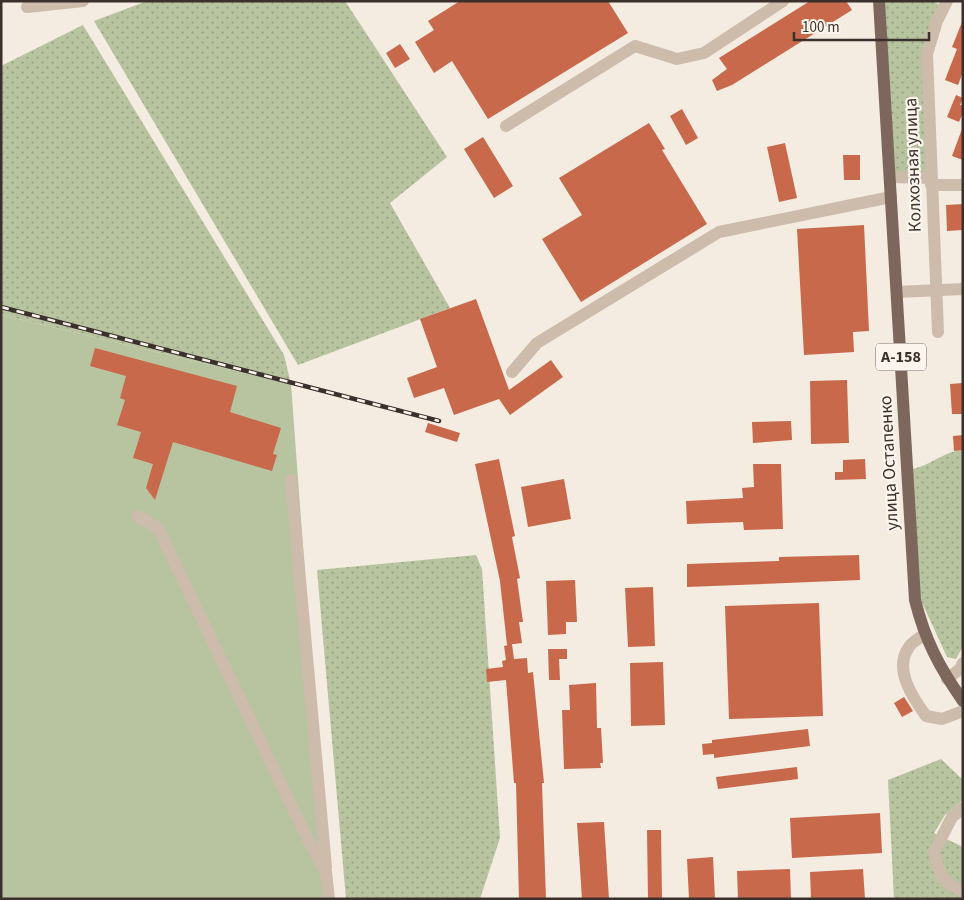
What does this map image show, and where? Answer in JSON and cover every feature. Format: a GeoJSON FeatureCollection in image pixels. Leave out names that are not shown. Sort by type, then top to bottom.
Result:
{"type":"FeatureCollection","features":[{"type":"Feature","properties":{"kind":"main road","name":"улица Остапенко"},"geometry":{"type":"LineString","coordinates":[[879,1],[915,600],[924,634],[939,667],[962,701]]}},
{"type":"Feature","properties":{"kind":"street"},"geometry":{"type":"LineString","coordinates":[[27,7],[83,1]]}},
{"type":"Feature","properties":{"kind":"street"},"geometry":{"type":"LineString","coordinates":[[506,126],[635,46],[677,59],[704,53],[783,1]]}},
{"type":"Feature","properties":{"kind":"street","name":"Колхозная улица"},"geometry":{"type":"LineString","coordinates":[[938,332],[927,54],[937,21],[947,1]]}},
{"type":"Feature","properties":{"kind":"street"},"geometry":{"type":"LineString","coordinates":[[890,177],[963,185]]}},
{"type":"Feature","properties":{"kind":"street"},"geometry":{"type":"LineString","coordinates":[[512,372],[538,343],[719,232],[891,197]]}},
{"type":"Feature","properties":{"kind":"street"},"geometry":{"type":"LineString","coordinates":[[897,292],[963,289]]}},
{"type":"Feature","properties":{"kind":"street"},"geometry":{"type":"LineString","coordinates":[[291,480],[329,899]]}},
{"type":"Feature","properties":{"kind":"street"},"geometry":{"type":"LineString","coordinates":[[137,516],[158,528],[308,840],[326,872]]}},
{"type":"Feature","properties":{"kind":"street"},"geometry":{"type":"LineString","coordinates":[[924,634],[908,647],[903,667],[909,693],[926,716],[942,719],[962,701]]}},
{"type":"Feature","properties":{"kind":"street"},"geometry":{"type":"LineString","coordinates":[[948,679],[960,669],[963,663]]}},
{"type":"Feature","properties":{"kind":"street"},"geometry":{"type":"LineString","coordinates":[[963,808],[952,817],[934,852],[938,870],[947,884],[963,891]]}},
{"type":"Feature","properties":{"kind":"green space"},"geometry":{"type":"Polygon","coordinates":[[[147,1],[345,1],[447,157],[390,203],[450,308],[298,365],[94,21],[147,1]]]}},
{"type":"Feature","properties":{"kind":"green space"},"geometry":{"type":"Polygon","coordinates":[[[879,1],[933,1],[944,8],[927,54],[931,178],[890,177],[879,1]]]}},
{"type":"Feature","properties":{"kind":"green space"},"geometry":{"type":"Polygon","coordinates":[[[83,25],[284,355],[291,384],[1,315],[1,66],[83,25]]]}},
{"type":"Feature","properties":{"kind":"green space"},"geometry":{"type":"Polygon","coordinates":[[[1,315],[291,384],[329,899],[1,899],[1,315]]]}},
{"type":"Feature","properties":{"kind":"green space"},"geometry":{"type":"Polygon","coordinates":[[[963,450],[963,646],[956,659],[947,657],[919,596],[912,469],[950,453],[963,450]]]}},
{"type":"Feature","properties":{"kind":"green space"},"geometry":{"type":"Polygon","coordinates":[[[476,555],[482,569],[500,838],[480,899],[346,899],[317,570],[476,555]]]}},
{"type":"Feature","properties":{"kind":"green space"},"geometry":{"type":"Polygon","coordinates":[[[941,759],[963,780],[963,800],[945,815],[934,833],[963,847],[963,899],[894,899],[888,780],[941,759]]]}},
{"type":"Feature","properties":{"kind":"building"},"geometry":{"type":"Polygon","coordinates":[[[460,1],[608,1],[628,33],[488,119],[452,61],[434,73],[415,42],[434,30],[428,21],[460,1]]]}},
{"type":"Feature","properties":{"kind":"building"},"geometry":{"type":"Polygon","coordinates":[[[810,1],[846,1],[852,10],[732,85],[717,91],[712,80],[727,69],[719,58],[810,1]]]}},
{"type":"Feature","properties":{"kind":"building"},"geometry":{"type":"Polygon","coordinates":[[[962,22],[963,72],[958,85],[945,80],[957,49],[952,47],[962,22]]]}},
{"type":"Feature","properties":{"kind":"building"},"geometry":{"type":"Polygon","coordinates":[[[400,44],[410,59],[395,68],[386,53],[400,44]]]}},
{"type":"Feature","properties":{"kind":"building"},"geometry":{"type":"Polygon","coordinates":[[[956,95],[963,98],[960,105],[963,106],[963,113],[959,122],[947,117],[956,95]]]}},
{"type":"Feature","properties":{"kind":"building"},"geometry":{"type":"Polygon","coordinates":[[[682,109],[698,138],[686,145],[670,116],[682,109]]]}},
{"type":"Feature","properties":{"kind":"building"},"geometry":{"type":"Polygon","coordinates":[[[649,123],[665,149],[662,150],[707,224],[581,302],[542,239],[582,215],[559,178],[649,123]]]}},
{"type":"Feature","properties":{"kind":"building"},"geometry":{"type":"Polygon","coordinates":[[[963,129],[963,160],[952,156],[963,129]]]}},
{"type":"Feature","properties":{"kind":"building"},"geometry":{"type":"Polygon","coordinates":[[[483,137],[513,186],[494,198],[464,149],[483,137]]]}},
{"type":"Feature","properties":{"kind":"building"},"geometry":{"type":"Polygon","coordinates":[[[785,143],[797,198],[779,202],[767,147],[785,143]]]}},
{"type":"Feature","properties":{"kind":"building"},"geometry":{"type":"Polygon","coordinates":[[[843,155],[860,155],[860,180],[844,180],[843,155]]]}},
{"type":"Feature","properties":{"kind":"building"},"geometry":{"type":"Polygon","coordinates":[[[963,204],[963,230],[947,231],[946,205],[963,204]]]}},
{"type":"Feature","properties":{"kind":"building"},"geometry":{"type":"Polygon","coordinates":[[[864,225],[869,331],[853,332],[854,352],[804,355],[797,229],[864,225]]]}},
{"type":"Feature","properties":{"kind":"building"},"geometry":{"type":"Polygon","coordinates":[[[476,299],[509,390],[551,360],[563,377],[510,415],[499,399],[454,415],[444,388],[414,398],[407,378],[437,367],[420,319],[476,299]]]}},
{"type":"Feature","properties":{"kind":"building"},"geometry":{"type":"Polygon","coordinates":[[[95,348],[237,386],[230,412],[281,428],[273,454],[277,455],[272,471],[173,442],[155,500],[146,488],[153,464],[133,458],[141,432],[117,425],[125,400],[120,398],[126,376],[90,366],[95,348]]]}},
{"type":"Feature","properties":{"kind":"building"},"geometry":{"type":"Polygon","coordinates":[[[847,380],[849,443],[811,444],[810,381],[847,380]]]}},
{"type":"Feature","properties":{"kind":"building"},"geometry":{"type":"Polygon","coordinates":[[[963,383],[963,414],[952,414],[950,384],[963,383]]]}},
{"type":"Feature","properties":{"kind":"building"},"geometry":{"type":"Polygon","coordinates":[[[791,421],[792,440],[753,443],[752,422],[791,421]]]}},
{"type":"Feature","properties":{"kind":"building"},"geometry":{"type":"Polygon","coordinates":[[[428,423],[460,433],[457,442],[425,432],[428,423]]]}},
{"type":"Feature","properties":{"kind":"building"},"geometry":{"type":"Polygon","coordinates":[[[963,435],[963,450],[954,451],[953,436],[963,435]]]}},
{"type":"Feature","properties":{"kind":"building"},"geometry":{"type":"Polygon","coordinates":[[[499,459],[515,536],[512,537],[520,578],[517,579],[523,622],[519,622],[522,643],[507,645],[500,581],[475,464],[499,459]]]}},
{"type":"Feature","properties":{"kind":"building"},"geometry":{"type":"Polygon","coordinates":[[[865,459],[866,479],[835,480],[835,472],[843,472],[843,460],[865,459]]]}},
{"type":"Feature","properties":{"kind":"building"},"geometry":{"type":"Polygon","coordinates":[[[753,464],[781,464],[783,529],[744,530],[743,522],[687,524],[686,501],[743,498],[742,488],[754,487],[753,464]]]}},
{"type":"Feature","properties":{"kind":"building"},"geometry":{"type":"Polygon","coordinates":[[[564,479],[571,519],[528,527],[521,487],[564,479]]]}},
{"type":"Feature","properties":{"kind":"building"},"geometry":{"type":"Polygon","coordinates":[[[859,555],[860,580],[687,587],[687,564],[779,561],[779,557],[859,555]]]}},
{"type":"Feature","properties":{"kind":"building"},"geometry":{"type":"Polygon","coordinates":[[[575,580],[577,622],[566,622],[566,634],[548,635],[546,581],[575,580]]]}},
{"type":"Feature","properties":{"kind":"building"},"geometry":{"type":"Polygon","coordinates":[[[653,587],[655,646],[628,647],[625,588],[653,587]]]}},
{"type":"Feature","properties":{"kind":"building"},"geometry":{"type":"Polygon","coordinates":[[[819,603],[823,716],[729,719],[725,606],[819,603]]]}},
{"type":"Feature","properties":{"kind":"building"},"geometry":{"type":"Polygon","coordinates":[[[512,644],[514,659],[527,658],[528,673],[533,672],[544,783],[542,783],[546,899],[519,899],[516,783],[514,783],[506,680],[487,682],[486,669],[503,667],[502,661],[506,660],[504,646],[512,644]]]}},
{"type":"Feature","properties":{"kind":"building"},"geometry":{"type":"Polygon","coordinates":[[[548,649],[567,649],[567,659],[559,659],[560,680],[549,680],[548,649]]]}},
{"type":"Feature","properties":{"kind":"building"},"geometry":{"type":"Polygon","coordinates":[[[663,662],[665,725],[631,726],[630,663],[663,662]]]}},
{"type":"Feature","properties":{"kind":"building"},"geometry":{"type":"Polygon","coordinates":[[[596,683],[597,728],[601,728],[603,763],[600,763],[601,768],[564,769],[562,710],[570,710],[569,685],[596,683]]]}},
{"type":"Feature","properties":{"kind":"building"},"geometry":{"type":"Polygon","coordinates":[[[904,697],[913,711],[902,717],[894,703],[904,697]]]}},
{"type":"Feature","properties":{"kind":"building"},"geometry":{"type":"Polygon","coordinates":[[[808,729],[810,746],[714,758],[714,754],[703,755],[702,744],[712,743],[712,740],[808,729]]]}},
{"type":"Feature","properties":{"kind":"building"},"geometry":{"type":"Polygon","coordinates":[[[797,767],[798,779],[718,789],[716,777],[797,767]]]}},
{"type":"Feature","properties":{"kind":"building"},"geometry":{"type":"Polygon","coordinates":[[[880,813],[882,853],[792,858],[790,818],[880,813]]]}},
{"type":"Feature","properties":{"kind":"building"},"geometry":{"type":"Polygon","coordinates":[[[604,822],[609,899],[582,899],[577,823],[604,822]]]}},
{"type":"Feature","properties":{"kind":"building"},"geometry":{"type":"Polygon","coordinates":[[[647,830],[661,830],[662,899],[648,899],[647,830]]]}},
{"type":"Feature","properties":{"kind":"building"},"geometry":{"type":"Polygon","coordinates":[[[713,857],[715,899],[689,899],[687,859],[713,857]]]}},
{"type":"Feature","properties":{"kind":"building"},"geometry":{"type":"Polygon","coordinates":[[[790,869],[791,899],[738,899],[737,871],[790,869]]]}},
{"type":"Feature","properties":{"kind":"building"},"geometry":{"type":"Polygon","coordinates":[[[863,869],[865,899],[811,899],[810,872],[863,869]]]}},
{"type":"Feature","properties":{"kind":"railway"},"geometry":{"type":"LineString","coordinates":[[1,307],[439,421]]}}]}
